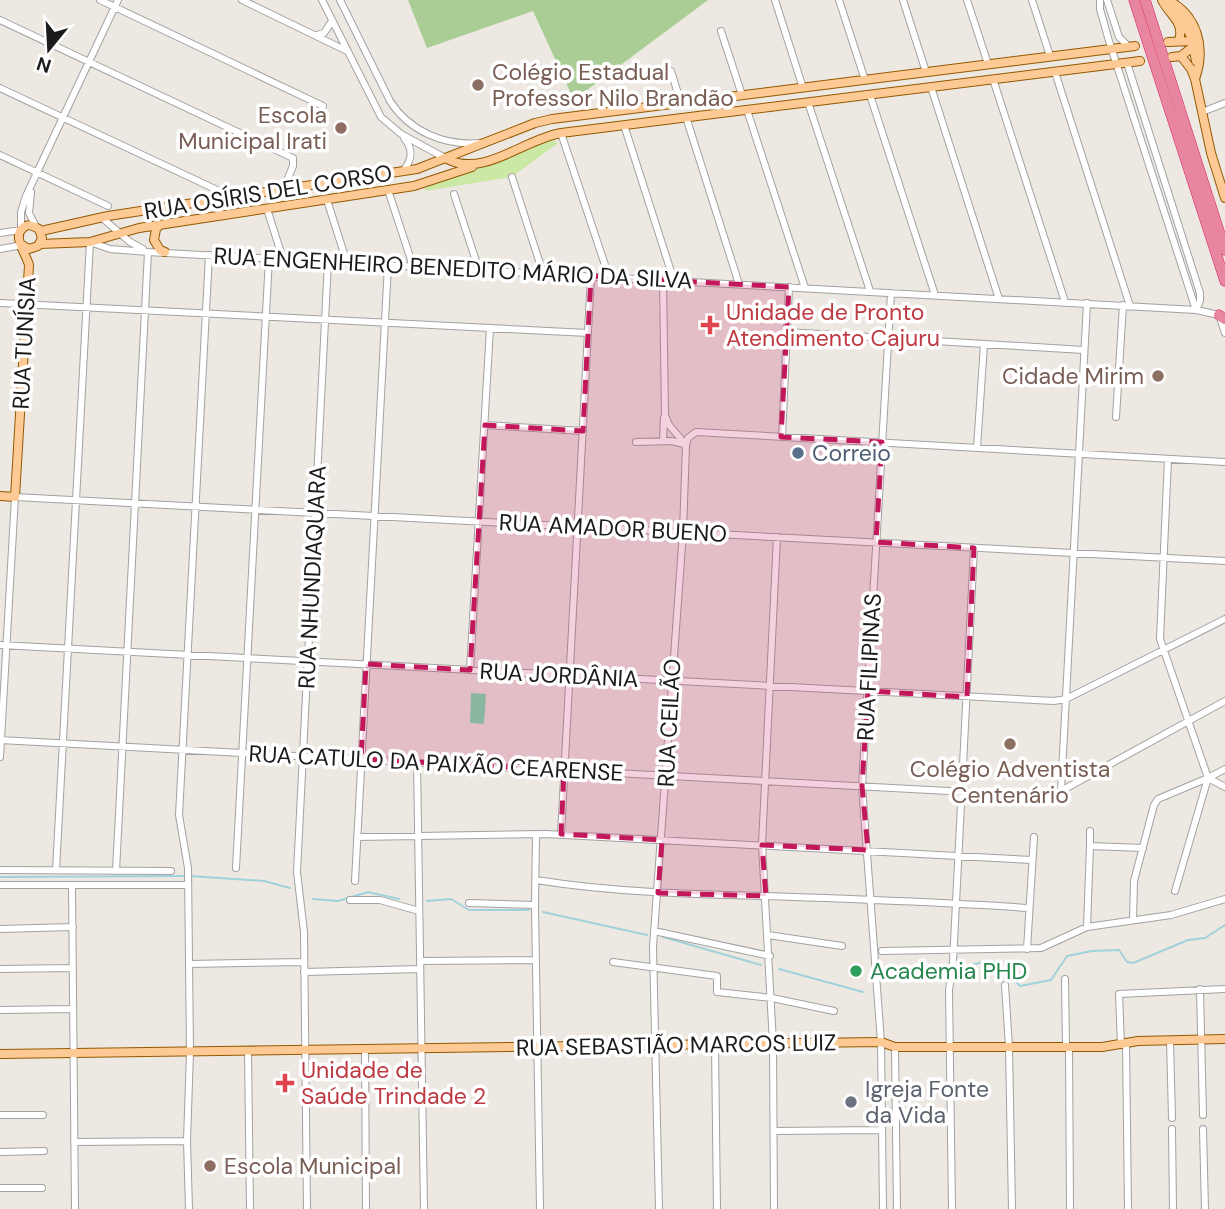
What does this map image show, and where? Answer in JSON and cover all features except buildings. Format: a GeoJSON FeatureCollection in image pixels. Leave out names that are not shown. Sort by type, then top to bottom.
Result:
{"type":"FeatureCollection","features":[{"type":"Feature","properties":{"kind":"highway"},"geometry":{"type":"LineString","coordinates":[[1134,0],[1225,281]]}},
{"type":"Feature","properties":{"kind":"highway"},"geometry":{"type":"LineString","coordinates":[[1145,0],[1225,250]]}},
{"type":"Feature","properties":{"kind":"main road"},"geometry":{"type":"LineString","coordinates":[[1165,0],[1179,22],[1179,40]]}},
{"type":"Feature","properties":{"kind":"main road"},"geometry":{"type":"LineString","coordinates":[[1165,0],[1179,14],[1194,44],[1195,79]]}},
{"type":"Feature","properties":{"kind":"main road"},"geometry":{"type":"LineString","coordinates":[[1165,0],[1182,10],[1196,30],[1201,55],[1195,79]]}},
{"type":"Feature","properties":{"kind":"main road"},"geometry":{"type":"LineString","coordinates":[[1177,57],[1184,47],[1179,40]]}},
{"type":"Feature","properties":{"kind":"main road"},"geometry":{"type":"LineString","coordinates":[[1168,42],[1179,40],[1194,44]]}},
{"type":"Feature","properties":{"kind":"main road"},"geometry":{"type":"LineString","coordinates":[[1177,57],[1194,44]]}},
{"type":"Feature","properties":{"kind":"main road","name":"RUA OSÍRIS DEL CORSO"},"geometry":{"type":"LineString","coordinates":[[38,229],[403,171],[447,159],[542,121],[1132,46]]}},
{"type":"Feature","properties":{"kind":"main road"},"geometry":{"type":"LineString","coordinates":[[1177,57],[1191,69],[1195,79],[1225,198]]}},
{"type":"Feature","properties":{"kind":"main road"},"geometry":{"type":"LineString","coordinates":[[1034,58],[1030,61],[1029,71],[1038,74]]}},
{"type":"Feature","properties":{"kind":"main road"},"geometry":{"type":"LineString","coordinates":[[1013,61],[1017,63],[1019,71],[1014,77]]}},
{"type":"Feature","properties":{"kind":"main road","name":"RUA OSÍRIS DEL CORSO"},"geometry":{"type":"LineString","coordinates":[[38,246],[90,242],[160,225],[424,184],[478,165],[543,137],[561,133],[1140,61]]}},
{"type":"Feature","properties":{"kind":"main road"},"geometry":{"type":"LineString","coordinates":[[839,83],[833,88],[833,92],[835,96],[843,98]]}},
{"type":"Feature","properties":{"kind":"main road"},"geometry":{"type":"LineString","coordinates":[[815,86],[821,88],[824,94],[819,101]]}},
{"type":"Feature","properties":{"kind":"main road"},"geometry":{"type":"LineString","coordinates":[[660,106],[657,112],[661,119],[665,120]]}},
{"type":"Feature","properties":{"kind":"main road"},"geometry":{"type":"LineString","coordinates":[[643,108],[648,113],[645,122]]}},
{"type":"Feature","properties":{"kind":"main road"},"geometry":{"type":"LineString","coordinates":[[447,159],[462,165],[478,165]]}},
{"type":"Feature","properties":{"kind":"main road"},"geometry":{"type":"LineString","coordinates":[[306,186],[302,197],[308,203]]}},
{"type":"Feature","properties":{"kind":"main road"},"geometry":{"type":"LineString","coordinates":[[283,190],[290,194],[291,202],[288,206]]}},
{"type":"Feature","properties":{"kind":"main road"},"geometry":{"type":"LineString","coordinates":[[160,225],[156,229],[154,240],[160,250],[165,252]]}},
{"type":"Feature","properties":{"kind":"main road"},"geometry":{"type":"LineString","coordinates":[[26,226],[38,229],[42,238],[38,246],[29,249],[22,246],[18,236],[21,230],[26,226]]}},
{"type":"Feature","properties":{"kind":"main road","name":"RUA TUNÍSIA"},"geometry":{"type":"LineString","coordinates":[[22,246],[29,265]]}},
{"type":"Feature","properties":{"kind":"main road","name":"RUA TUNÍSIA"},"geometry":{"type":"LineString","coordinates":[[15,496],[29,265],[38,246]]}},
{"type":"Feature","properties":{"kind":"main road","name":"RUA AMADOR BUENO"},"geometry":{"type":"LineString","coordinates":[[0,496],[15,496]]}},
{"type":"Feature","properties":{"kind":"main road","name":"RUA SEBASTIÃO MARCOS LUIZ"},"geometry":{"type":"LineString","coordinates":[[0,1054],[881,1042],[895,1047],[1068,1047],[1225,1039]]}},
{"type":"Feature","properties":{"kind":"street"},"geometry":{"type":"LineString","coordinates":[[100,0],[116,3],[323,106]]}},
{"type":"Feature","properties":{"kind":"street"},"geometry":{"type":"LineString","coordinates":[[242,0],[347,51]]}},
{"type":"Feature","properties":{"kind":"street"},"geometry":{"type":"LineString","coordinates":[[322,0],[378,113],[408,143],[410,162],[403,171]]}},
{"type":"Feature","properties":{"kind":"street"},"geometry":{"type":"LineString","coordinates":[[340,0],[390,101],[410,123],[435,137],[455,143],[491,141]]}},
{"type":"Feature","properties":{"kind":"street"},"geometry":{"type":"LineString","coordinates":[[775,0],[803,88]]}},
{"type":"Feature","properties":{"kind":"street"},"geometry":{"type":"LineString","coordinates":[[839,0],[865,80]]}},
{"type":"Feature","properties":{"kind":"street"},"geometry":{"type":"LineString","coordinates":[[903,0],[926,72]]}},
{"type":"Feature","properties":{"kind":"street"},"geometry":{"type":"LineString","coordinates":[[967,0],[988,64]]}},
{"type":"Feature","properties":{"kind":"street"},"geometry":{"type":"LineString","coordinates":[[1031,0],[1050,57]]}},
{"type":"Feature","properties":{"kind":"street"},"geometry":{"type":"LineString","coordinates":[[1100,0],[1100,9],[1112,49],[1196,310]]}},
{"type":"Feature","properties":{"kind":"street"},"geometry":{"type":"LineString","coordinates":[[1107,0],[1119,37],[1132,46]]}},
{"type":"Feature","properties":{"kind":"street"},"geometry":{"type":"LineString","coordinates":[[0,233],[21,230],[23,204],[32,181],[116,3]]}},
{"type":"Feature","properties":{"kind":"street"},"geometry":{"type":"LineString","coordinates":[[0,20],[293,159],[293,166],[283,190]]}},
{"type":"Feature","properties":{"kind":"street"},"geometry":{"type":"LineString","coordinates":[[316,35],[324,33],[332,21]]}},
{"type":"Feature","properties":{"kind":"street"},"geometry":{"type":"LineString","coordinates":[[328,41],[353,26]]}},
{"type":"Feature","properties":{"kind":"street"},"geometry":{"type":"LineString","coordinates":[[721,31],[742,95]]}},
{"type":"Feature","properties":{"kind":"street"},"geometry":{"type":"LineString","coordinates":[[1127,63],[1200,293],[1196,310]]}},
{"type":"Feature","properties":{"kind":"street"},"geometry":{"type":"LineString","coordinates":[[671,71],[681,103]]}},
{"type":"Feature","properties":{"kind":"street"},"geometry":{"type":"LineString","coordinates":[[1055,72],[1126,306],[1116,417]]}},
{"type":"Feature","properties":{"kind":"street"},"geometry":{"type":"LineString","coordinates":[[993,79],[1065,302]]}},
{"type":"Feature","properties":{"kind":"street"},"geometry":{"type":"LineString","coordinates":[[931,87],[999,299]]}},
{"type":"Feature","properties":{"kind":"street"},"geometry":{"type":"LineString","coordinates":[[0,88],[232,197]]}},
{"type":"Feature","properties":{"kind":"street"},"geometry":{"type":"LineString","coordinates":[[870,94],[934,295]]}},
{"type":"Feature","properties":{"kind":"street"},"geometry":{"type":"LineString","coordinates":[[808,102],[870,292]]}},
{"type":"Feature","properties":{"kind":"street"},"geometry":{"type":"LineString","coordinates":[[1202,112],[1225,103]]}},
{"type":"Feature","properties":{"kind":"street"},"geometry":{"type":"LineString","coordinates":[[747,110],[805,288]]}},
{"type":"Feature","properties":{"kind":"street"},"geometry":{"type":"LineString","coordinates":[[686,117],[739,284]]}},
{"type":"Feature","properties":{"kind":"street"},"geometry":{"type":"LineString","coordinates":[[624,125],[674,281]]}},
{"type":"Feature","properties":{"kind":"street"},"geometry":{"type":"LineString","coordinates":[[561,133],[610,277]]}},
{"type":"Feature","properties":{"kind":"street"},"geometry":{"type":"LineString","coordinates":[[401,134],[447,159]]}},
{"type":"Feature","properties":{"kind":"street"},"geometry":{"type":"LineString","coordinates":[[0,155],[108,206]]}},
{"type":"Feature","properties":{"kind":"street"},"geometry":{"type":"LineString","coordinates":[[512,177],[543,273]]}},
{"type":"Feature","properties":{"kind":"street"},"geometry":{"type":"LineString","coordinates":[[32,181],[29,208],[38,229]]}},
{"type":"Feature","properties":{"kind":"street"},"geometry":{"type":"LineString","coordinates":[[215,189],[215,200]]}},
{"type":"Feature","properties":{"kind":"street"},"geometry":{"type":"LineString","coordinates":[[388,190],[413,266]]}},
{"type":"Feature","properties":{"kind":"street"},"geometry":{"type":"LineString","coordinates":[[454,194],[479,270]]}},
{"type":"Feature","properties":{"kind":"street"},"geometry":{"type":"LineString","coordinates":[[327,200],[348,262]]}},
{"type":"Feature","properties":{"kind":"street"},"geometry":{"type":"LineString","coordinates":[[267,209],[283,259]]}},
{"type":"Feature","properties":{"kind":"street","name":"RUA ENGENHEIRO BENEDITO MÁRIO DA SILVA"},"geometry":{"type":"LineString","coordinates":[[102,217],[130,242],[148,251]]}},
{"type":"Feature","properties":{"kind":"street"},"geometry":{"type":"LineString","coordinates":[[56,870],[90,242]]}},
{"type":"Feature","properties":{"kind":"street","name":"RUA ENGENHEIRO BENEDITO MÁRIO DA SILVA"},"geometry":{"type":"LineString","coordinates":[[90,242],[110,249],[1087,303],[1196,310],[1222,317]]}},
{"type":"Feature","properties":{"kind":"street"},"geometry":{"type":"LineString","coordinates":[[1,248],[22,246]]}},
{"type":"Feature","properties":{"kind":"street"},"geometry":{"type":"LineString","coordinates":[[116,871],[148,251]]}},
{"type":"Feature","properties":{"kind":"street"},"geometry":{"type":"LineString","coordinates":[[189,1209],[188,868],[179,822],[209,255]]}},
{"type":"Feature","properties":{"kind":"street"},"geometry":{"type":"LineString","coordinates":[[236,868],[269,258]]}},
{"type":"Feature","properties":{"kind":"street","name":"RUA NHUNDIAQUARA"},"geometry":{"type":"LineString","coordinates":[[307,1209],[303,924],[298,892],[328,261]]}},
{"type":"Feature","properties":{"kind":"street"},"geometry":{"type":"LineString","coordinates":[[355,881],[388,265]]}},
{"type":"Feature","properties":{"kind":"street"},"geometry":{"type":"LineString","coordinates":[[561,834],[592,276]]}},
{"type":"Feature","properties":{"kind":"street"},"geometry":{"type":"LineString","coordinates":[[663,280],[663,441]]}},
{"type":"Feature","properties":{"kind":"street"},"geometry":{"type":"LineString","coordinates":[[782,437],[789,287]]}},
{"type":"Feature","properties":{"kind":"street","name":"RUA FILIPINAS"},"geometry":{"type":"LineString","coordinates":[[883,1209],[881,1042],[862,786],[891,293]]}},
{"type":"Feature","properties":{"kind":"street"},"geometry":{"type":"LineString","coordinates":[[0,303],[588,333]]}},
{"type":"Feature","properties":{"kind":"street"},"geometry":{"type":"LineString","coordinates":[[1061,791],[1087,303]]}},
{"type":"Feature","properties":{"kind":"street"},"geometry":{"type":"LineString","coordinates":[[1222,317],[1225,333]]}},
{"type":"Feature","properties":{"kind":"street"},"geometry":{"type":"LineString","coordinates":[[470,670],[490,328]]}},
{"type":"Feature","properties":{"kind":"street"},"geometry":{"type":"LineString","coordinates":[[787,332],[1084,350]]}},
{"type":"Feature","properties":{"kind":"street"},"geometry":{"type":"LineString","coordinates":[[976,448],[984,344]]}},
{"type":"Feature","properties":{"kind":"street"},"geometry":{"type":"LineString","coordinates":[[664,408],[666,420],[686,445]]}},
{"type":"Feature","properties":{"kind":"street"},"geometry":{"type":"LineString","coordinates":[[485,425],[583,430]]}},
{"type":"Feature","properties":{"kind":"street"},"geometry":{"type":"LineString","coordinates":[[686,445],[688,438],[696,432],[1225,462]]}},
{"type":"Feature","properties":{"kind":"street"},"geometry":{"type":"LineString","coordinates":[[636,442],[673,441],[686,445]]}},
{"type":"Feature","properties":{"kind":"street","name":"RUA CEILÃO"},"geometry":{"type":"LineString","coordinates":[[659,1209],[654,931],[662,840],[670,681],[683,532],[686,445]]}},
{"type":"Feature","properties":{"kind":"street"},"geometry":{"type":"LineString","coordinates":[[1168,458],[1160,634],[1163,650],[1208,778],[1175,891]]}},
{"type":"Feature","properties":{"kind":"street","name":"RUA AMADOR BUENO"},"geometry":{"type":"LineString","coordinates":[[15,496],[1225,561]]}},
{"type":"Feature","properties":{"kind":"street","name":"RUA TUNÍSIA"},"geometry":{"type":"LineString","coordinates":[[0,757],[3,645],[15,496]]}},
{"type":"Feature","properties":{"kind":"street"},"geometry":{"type":"LineString","coordinates":[[774,1209],[772,998],[762,845],[777,537]]}},
{"type":"Feature","properties":{"kind":"street"},"geometry":{"type":"LineString","coordinates":[[952,1209],[949,990],[954,949],[974,548]]}},
{"type":"Feature","properties":{"kind":"street","name":"RUA JORDÂNIA"},"geometry":{"type":"LineString","coordinates":[[3,645],[1054,701],[1066,699],[1225,619]]}},
{"type":"Feature","properties":{"kind":"street","name":"RUA CATULO DA PAIXÃO CEARENSE"},"geometry":{"type":"LineString","coordinates":[[1,740],[1042,796],[1061,791],[1225,701]]}},
{"type":"Feature","properties":{"kind":"street"},"geometry":{"type":"LineString","coordinates":[[417,762],[424,1209]]}},
{"type":"Feature","properties":{"kind":"street"},"geometry":{"type":"LineString","coordinates":[[1133,920],[1134,881],[1156,802],[1225,769]]}},
{"type":"Feature","properties":{"kind":"street"},"geometry":{"type":"LineString","coordinates":[[1208,778],[1225,787]]}},
{"type":"Feature","properties":{"kind":"street"},"geometry":{"type":"LineString","coordinates":[[1087,927],[1090,831]]}},
{"type":"Feature","properties":{"kind":"street"},"geometry":{"type":"LineString","coordinates":[[536,834],[540,1209]]}},
{"type":"Feature","properties":{"kind":"street"},"geometry":{"type":"LineString","coordinates":[[357,837],[561,834],[1032,860]]}},
{"type":"Feature","properties":{"kind":"street"},"geometry":{"type":"LineString","coordinates":[[1027,949],[1034,837]]}},
{"type":"Feature","properties":{"kind":"street"},"geometry":{"type":"LineString","coordinates":[[1090,846],[1143,848]]}},
{"type":"Feature","properties":{"kind":"street"},"geometry":{"type":"LineString","coordinates":[[0,870],[171,871]]}},
{"type":"Feature","properties":{"kind":"street"},"geometry":{"type":"LineString","coordinates":[[536,880],[658,893],[1030,908]]}},
{"type":"Feature","properties":{"kind":"street"},"geometry":{"type":"LineString","coordinates":[[0,885],[188,885]]}},
{"type":"Feature","properties":{"kind":"street"},"geometry":{"type":"LineString","coordinates":[[72,885],[75,1209]]}},
{"type":"Feature","properties":{"kind":"street"},"geometry":{"type":"LineString","coordinates":[[882,951],[1046,947],[1087,927],[1180,913],[1225,899]]}},
{"type":"Feature","properties":{"kind":"street"},"geometry":{"type":"LineString","coordinates":[[350,900],[380,900],[419,911]]}},
{"type":"Feature","properties":{"kind":"street"},"geometry":{"type":"LineString","coordinates":[[469,903],[535,905]]}},
{"type":"Feature","properties":{"kind":"street"},"geometry":{"type":"LineString","coordinates":[[0,929],[73,927]]}},
{"type":"Feature","properties":{"kind":"street"},"geometry":{"type":"LineString","coordinates":[[654,931],[770,956]]}},
{"type":"Feature","properties":{"kind":"street"},"geometry":{"type":"LineString","coordinates":[[768,935],[842,946]]}},
{"type":"Feature","properties":{"kind":"street"},"geometry":{"type":"LineString","coordinates":[[304,972],[536,960]]}},
{"type":"Feature","properties":{"kind":"street"},"geometry":{"type":"LineString","coordinates":[[189,964],[304,962]]}},
{"type":"Feature","properties":{"kind":"street"},"geometry":{"type":"LineString","coordinates":[[613,962],[718,976],[717,992],[772,998],[834,1011]]}},
{"type":"Feature","properties":{"kind":"street"},"geometry":{"type":"LineString","coordinates":[[0,969],[73,968]]}},
{"type":"Feature","properties":{"kind":"street"},"geometry":{"type":"LineString","coordinates":[[1065,979],[1070,1209]]}},
{"type":"Feature","properties":{"kind":"street"},"geometry":{"type":"LineString","coordinates":[[1005,985],[1012,1209]]}},
{"type":"Feature","properties":{"kind":"street"},"geometry":{"type":"LineString","coordinates":[[1200,989],[1203,1115]]}},
{"type":"Feature","properties":{"kind":"street"},"geometry":{"type":"LineString","coordinates":[[1128,1209],[1124,1044],[1119,994],[1225,989]]}},
{"type":"Feature","properties":{"kind":"street"},"geometry":{"type":"LineString","coordinates":[[0,1010],[74,1009]]}},
{"type":"Feature","properties":{"kind":"street"},"geometry":{"type":"LineString","coordinates":[[1170,1041],[1172,1118]]}},
{"type":"Feature","properties":{"kind":"street"},"geometry":{"type":"LineString","coordinates":[[715,1044],[717,1209]]}},
{"type":"Feature","properties":{"kind":"street"},"geometry":{"type":"LineString","coordinates":[[895,1047],[897,1209]]}},
{"type":"Feature","properties":{"kind":"street"},"geometry":{"type":"LineString","coordinates":[[365,1049],[366,1209]]}},
{"type":"Feature","properties":{"kind":"street"},"geometry":{"type":"LineString","coordinates":[[248,1051],[250,1209]]}},
{"type":"Feature","properties":{"kind":"street"},"geometry":{"type":"LineString","coordinates":[[0,1115],[43,1115]]}},
{"type":"Feature","properties":{"kind":"street"},"geometry":{"type":"LineString","coordinates":[[1172,1129],[1173,1209]]}},
{"type":"Feature","properties":{"kind":"street"},"geometry":{"type":"LineString","coordinates":[[1203,1129],[1205,1209]]}},
{"type":"Feature","properties":{"kind":"street"},"geometry":{"type":"LineString","coordinates":[[774,1131],[882,1130]]}},
{"type":"Feature","properties":{"kind":"street"},"geometry":{"type":"LineString","coordinates":[[74,1142],[187,1141]]}},
{"type":"Feature","properties":{"kind":"street"},"geometry":{"type":"LineString","coordinates":[[0,1152],[44,1152]]}},
{"type":"Feature","properties":{"kind":"street"},"geometry":{"type":"LineString","coordinates":[[0,1188],[42,1188]]}},
{"type":"Feature","properties":{"kind":"highlighted area"},"geometry":{"type":"Polygon","coordinates":[[[591,276],[789,287],[781,437],[882,442],[876,542],[974,548],[967,697],[868,691],[862,786],[868,850],[762,845],[766,896],[658,893],[662,840],[561,834],[564,770],[361,759],[366,664],[470,670],[485,425],[583,431],[591,276]]]}},
{"type":"Feature","properties":{"kind":"green space"},"geometry":{"type":"Polygon","coordinates":[[[408,0],[708,0],[587,90],[578,109],[533,11],[427,48],[408,0]]]}},
{"type":"Feature","properties":{"kind":"green space"},"geometry":{"type":"Polygon","coordinates":[[[551,139],[558,143],[512,177],[425,191],[424,188],[551,139]]]}},
{"type":"Feature","properties":{"kind":"green space"},"geometry":{"type":"Polygon","coordinates":[[[471,693],[486,694],[484,724],[470,723],[471,693]]]}},
{"type":"Feature","properties":{"kind":"waterway"},"geometry":{"type":"LineString","coordinates":[[0,877],[185,876]]}},
{"type":"Feature","properties":{"kind":"waterway"},"geometry":{"type":"LineString","coordinates":[[190,876],[264,881],[290,888]]}},
{"type":"Feature","properties":{"kind":"waterway"},"geometry":{"type":"LineString","coordinates":[[313,899],[338,901],[368,892],[399,899]]}},
{"type":"Feature","properties":{"kind":"waterway"},"geometry":{"type":"LineString","coordinates":[[427,901],[451,899],[469,910],[529,910]]}},
{"type":"Feature","properties":{"kind":"waterway"},"geometry":{"type":"LineString","coordinates":[[543,912],[647,935]]}},
{"type":"Feature","properties":{"kind":"waterway"},"geometry":{"type":"LineString","coordinates":[[960,968],[995,961],[1020,986],[1051,980],[1067,956],[1092,951],[1119,950],[1127,962],[1133,963],[1188,940],[1205,938],[1225,925]]}},
{"type":"Feature","properties":{"kind":"waterway"},"geometry":{"type":"LineString","coordinates":[[663,937],[761,965]]}},
{"type":"Feature","properties":{"kind":"waterway"},"geometry":{"type":"LineString","coordinates":[[779,969],[863,992]]}},
{"type":"Feature","properties":{"kind":"waterway"},"geometry":{"type":"LineString","coordinates":[[915,981],[943,973]]}},
{"type":"Feature","properties":{"kind":"place","name":"Colégio Estadual Professor Nilo Brandão"},"geometry":{"type":"Point","coordinates":[478,85]}},
{"type":"Feature","properties":{"kind":"place","name":"Escola Municipal Irati"},"geometry":{"type":"Point","coordinates":[341,128]}},
{"type":"Feature","properties":{"kind":"place","name":"Unidade de Pronto Atendimento Cajuru"},"geometry":{"type":"Point","coordinates":[710,325]}},
{"type":"Feature","properties":{"kind":"place","name":"Cidade Mirim"},"geometry":{"type":"Point","coordinates":[1158,376]}},
{"type":"Feature","properties":{"kind":"place","name":"Correio"},"geometry":{"type":"Point","coordinates":[798,453]}},
{"type":"Feature","properties":{"kind":"place","name":"Colégio Adventista Centenário"},"geometry":{"type":"Point","coordinates":[1010,744]}},
{"type":"Feature","properties":{"kind":"place","name":"Academia PHD"},"geometry":{"type":"Point","coordinates":[856,971]}},
{"type":"Feature","properties":{"kind":"place","name":"Unidade de Saúde Trindade 2"},"geometry":{"type":"Point","coordinates":[285,1083]}},
{"type":"Feature","properties":{"kind":"place","name":"Igreja Fonte da Vida"},"geometry":{"type":"Point","coordinates":[851,1102]}},
{"type":"Feature","properties":{"kind":"place","name":"Escola Municipal"},"geometry":{"type":"Point","coordinates":[210,1166]}}]}
